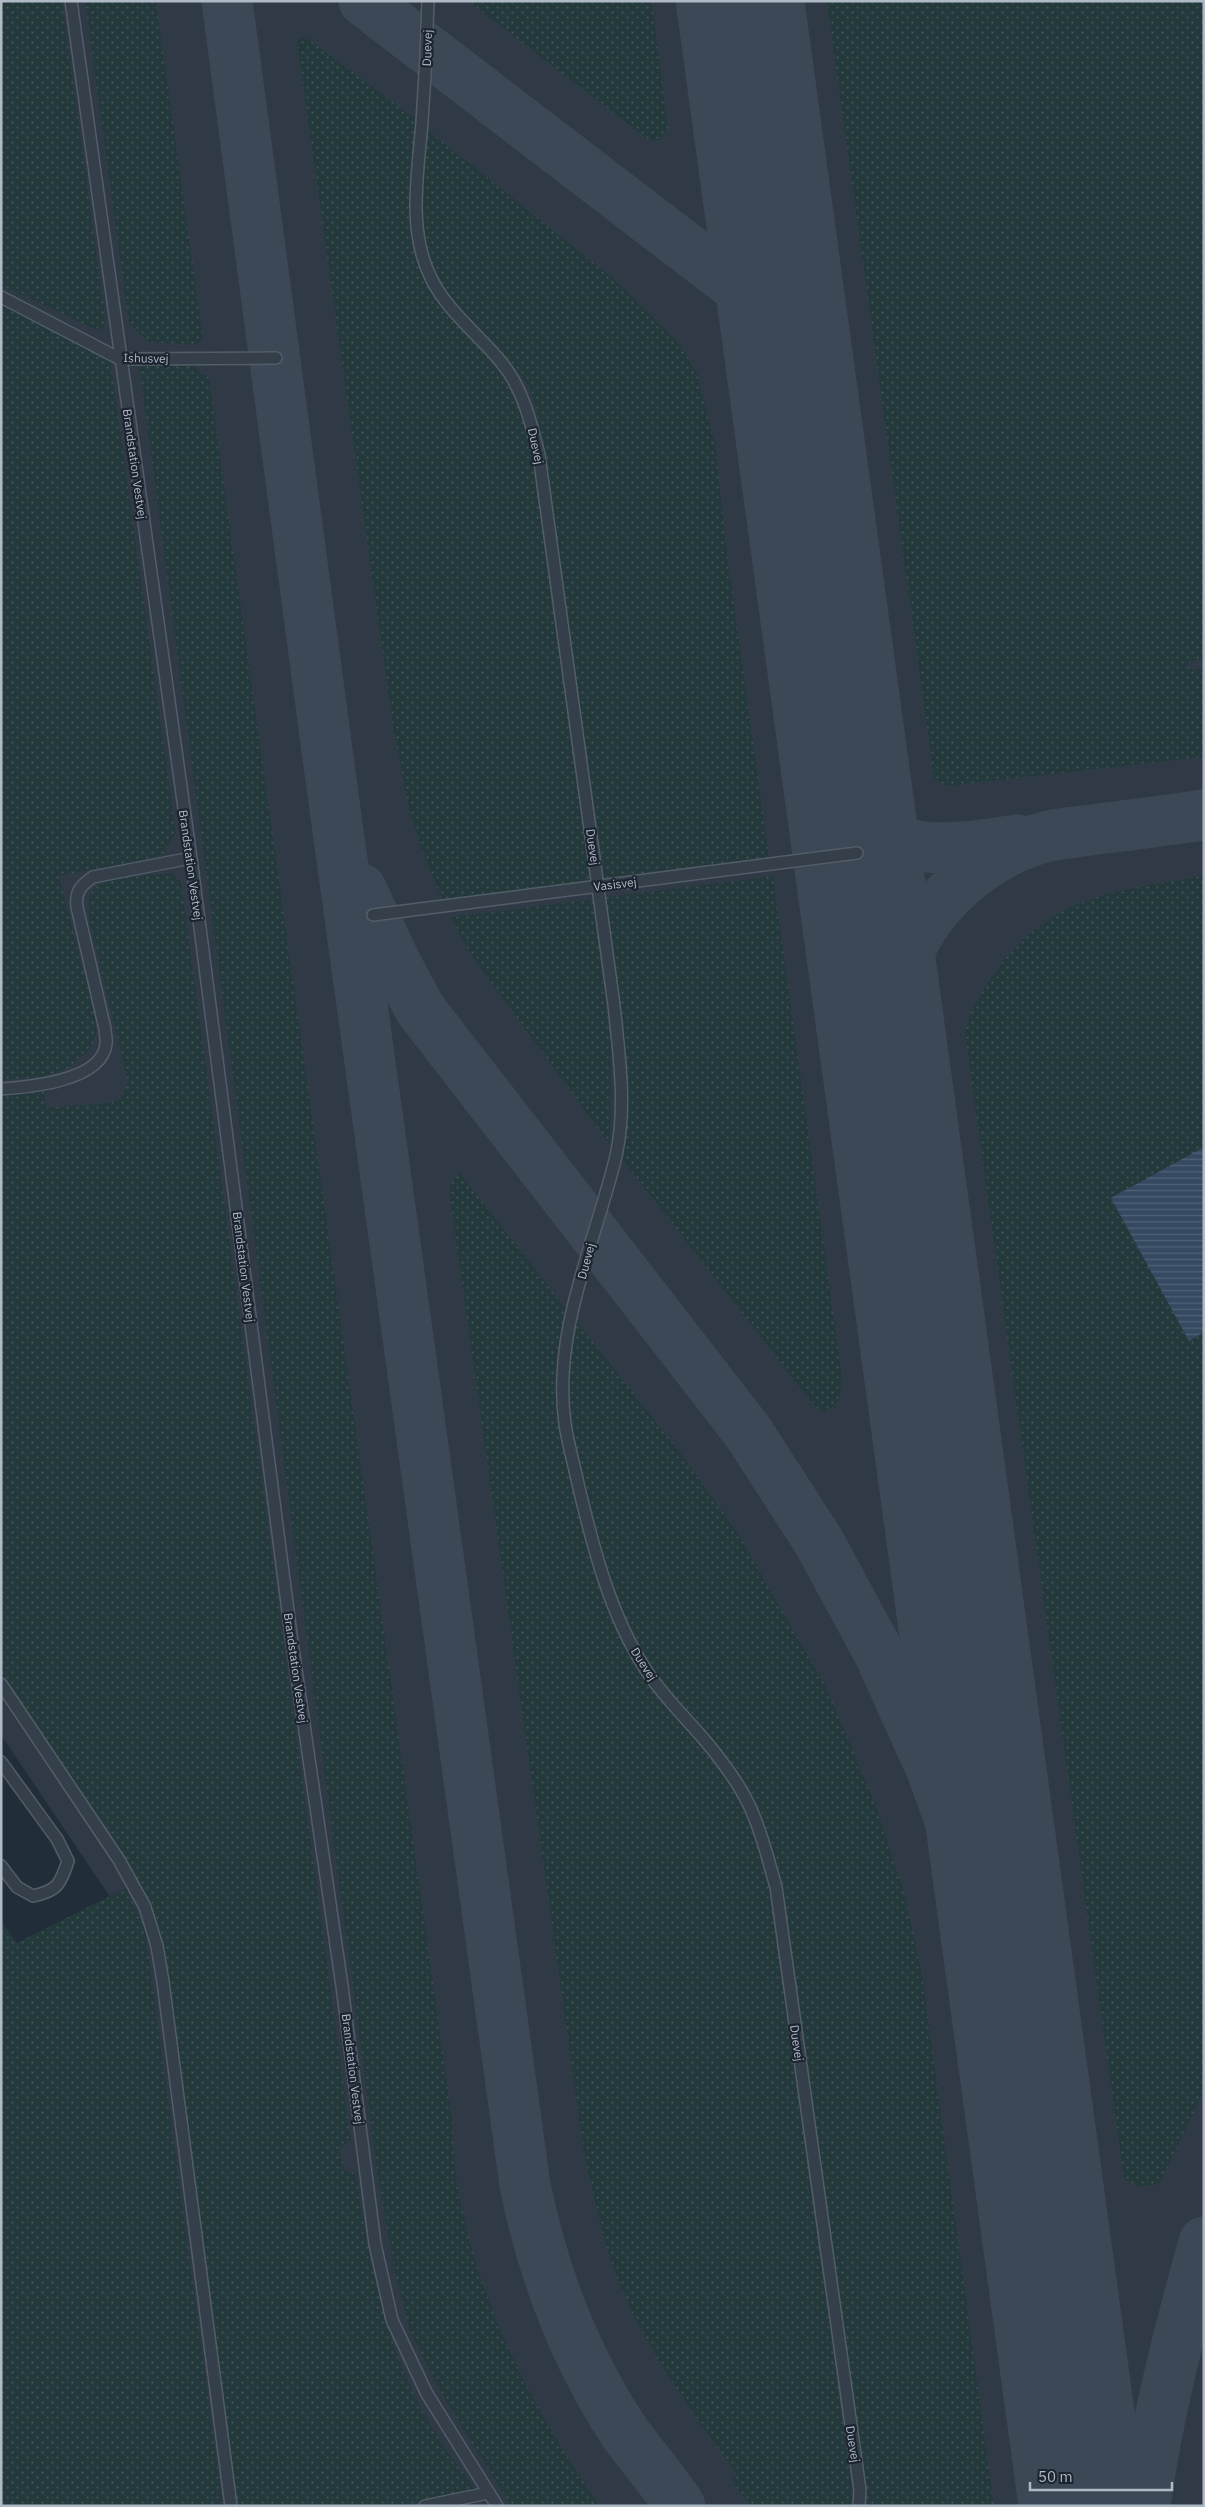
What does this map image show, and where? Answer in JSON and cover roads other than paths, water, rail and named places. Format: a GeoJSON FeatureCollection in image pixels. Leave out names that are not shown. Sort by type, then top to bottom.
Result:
{"type":"FeatureCollection","features":[{"type":"Feature","properties":{"kind":"lane","name":"Brandstation Vestvej"},"geometry":{"type":"LineString","coordinates":[[71,1],[191,858],[290,1622],[342,1986],[375,2244],[392,2320],[427,2394],[497,2506]]}},
{"type":"Feature","properties":{"kind":"lane","name":"Duevej"},"geometry":{"type":"LineString","coordinates":[[428,1],[427,50],[415,215],[421,254],[443,299],[502,363],[520,392],[531,421],[539,455],[614,1005],[620,1067],[621,1113],[616,1154],[565,1342],[563,1385],[565,1423],[586,1518],[604,1578],[626,1637],[647,1672],[716,1754],[733,1779],[753,1814],[776,1887],[860,2490],[859,2506]]}},
{"type":"Feature","properties":{"kind":"lane","name":"Ishusvej"},"geometry":{"type":"LineString","coordinates":[[1,297],[120,359],[276,358]]}},
{"type":"Feature","properties":{"kind":"lane","name":"Vasisvej"},"geometry":{"type":"LineString","coordinates":[[373,915],[857,853]]}},
{"type":"Feature","properties":{"kind":"lane"},"geometry":{"type":"LineString","coordinates":[[1,1089],[60,1081],[87,1070],[99,1059],[106,1046],[105,1029],[77,907],[78,892],[84,883],[93,877],[191,858]]}},
{"type":"Feature","properties":{"kind":"lane"},"geometry":{"type":"LineString","coordinates":[[1,1684],[119,1860],[145,1907],[157,1946],[231,2506]]}},
{"type":"Feature","properties":{"kind":"lane"},"geometry":{"type":"LineString","coordinates":[[1,1762],[57,1839],[68,1861],[62,1880],[50,1892],[33,1896],[17,1887],[1,1866]]}},
{"type":"Feature","properties":{"kind":"lane"},"geometry":{"type":"LineString","coordinates":[[424,2506],[488,2493]]}},
{"type":"Feature","properties":{"kind":"water"},"geometry":{"type":"Polygon","coordinates":[[[1204,1147],[1204,1332],[1189,1341],[1111,1198],[1204,1147]]]}}]}
